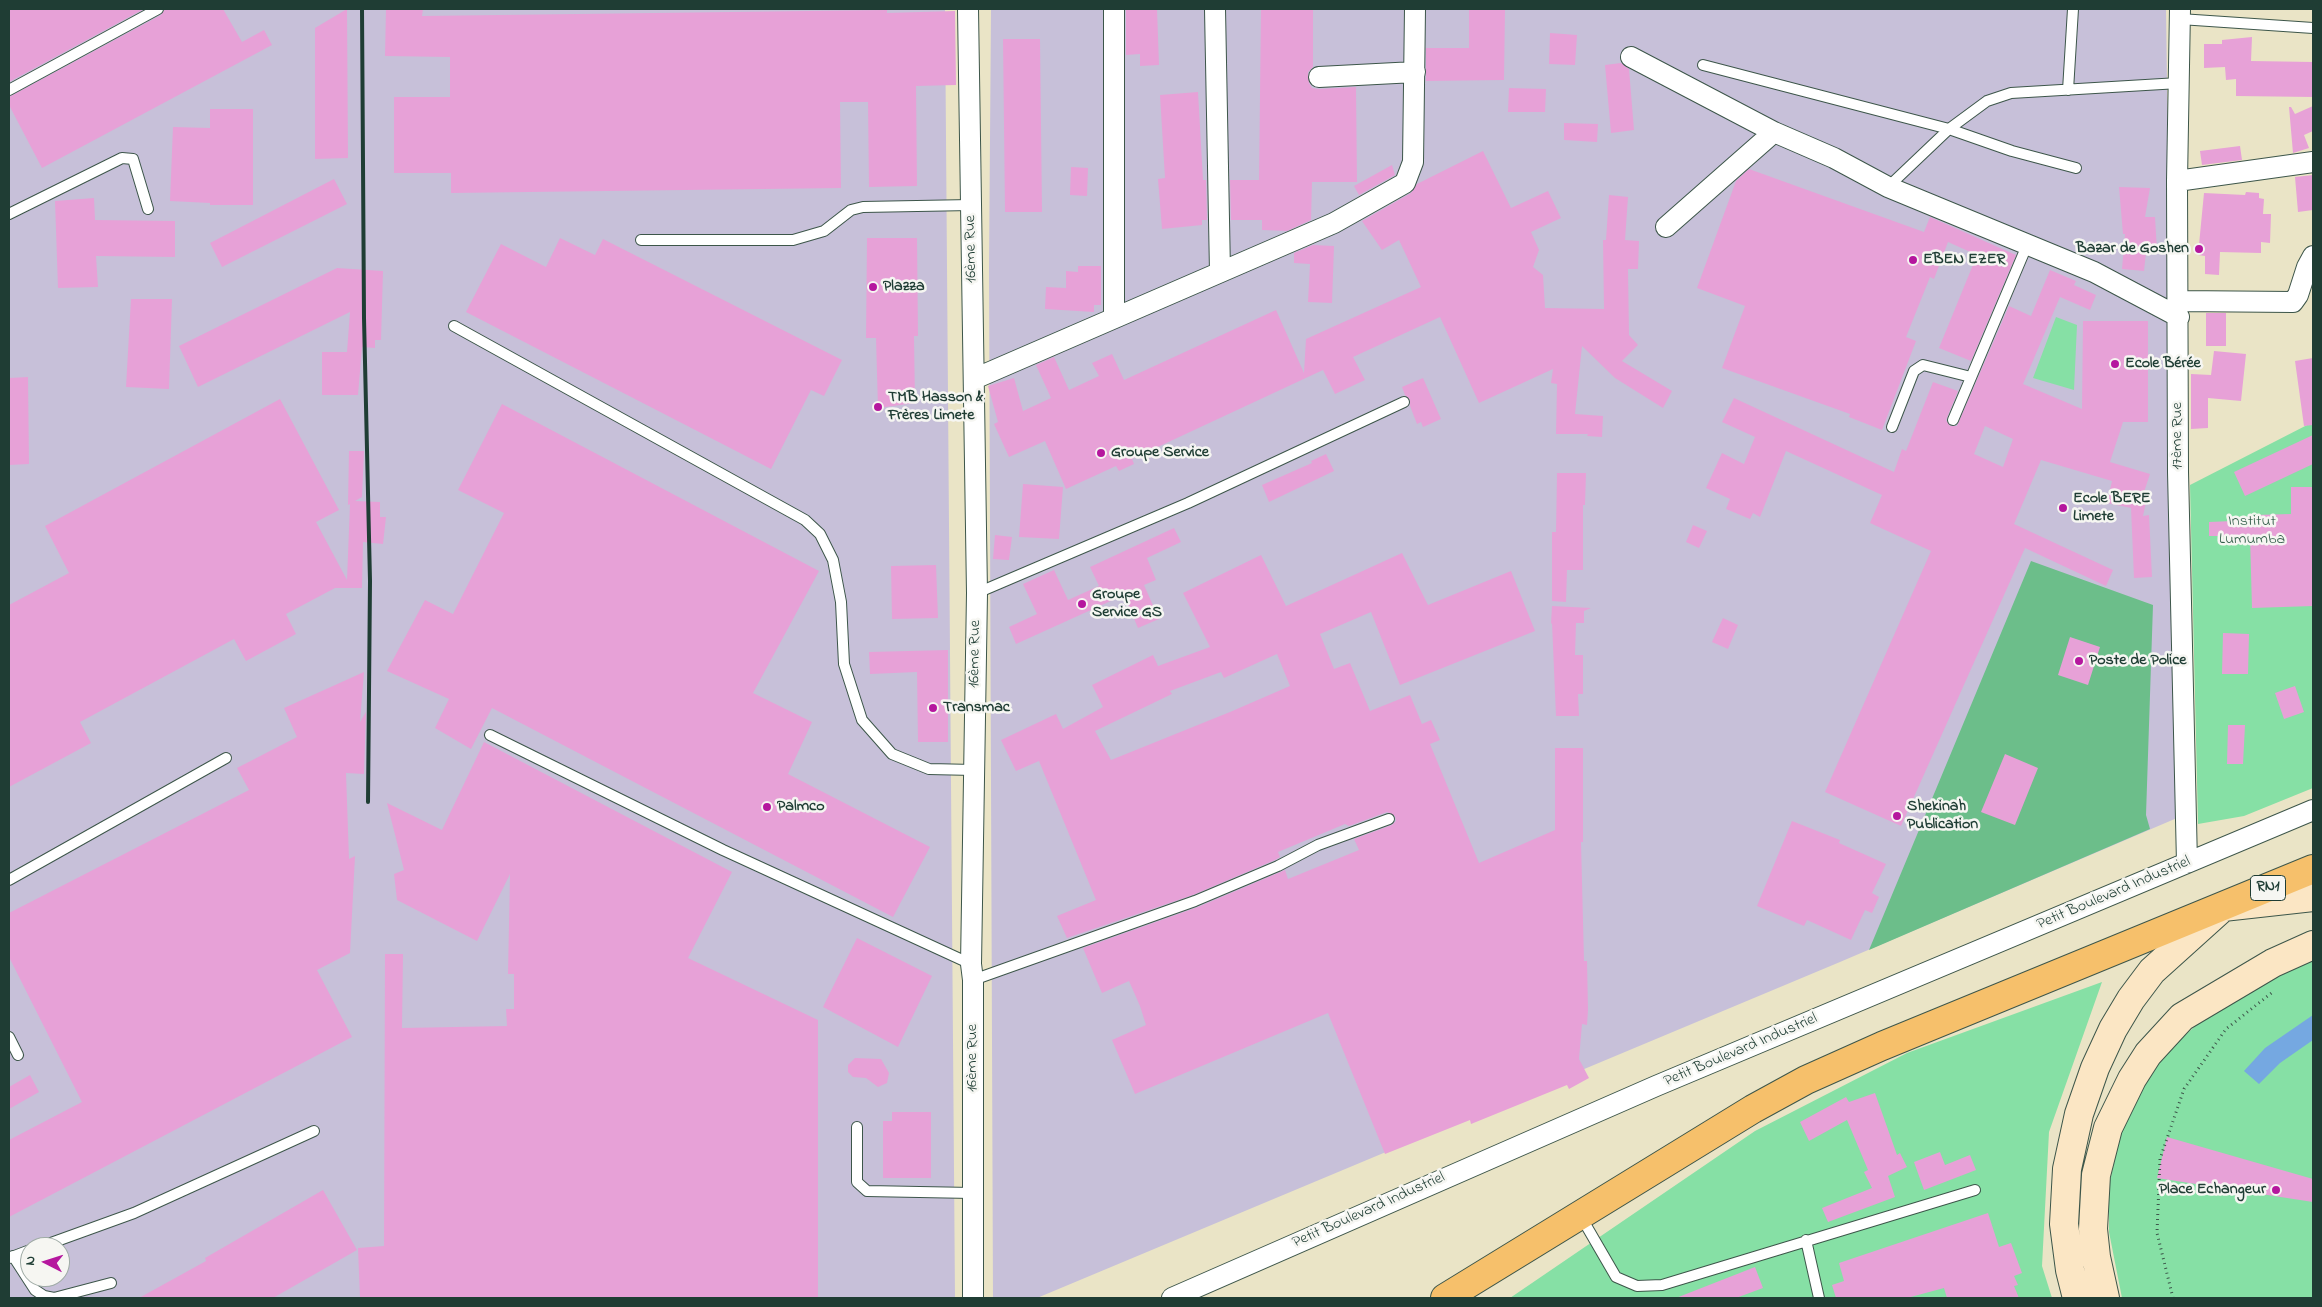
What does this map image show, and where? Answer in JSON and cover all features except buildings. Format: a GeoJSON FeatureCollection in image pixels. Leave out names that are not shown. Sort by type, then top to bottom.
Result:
{"type":"FeatureCollection","features":[{"type":"Feature","properties":{"kind":"highway","name":"RN1"},"geometry":{"type":"LineString","coordinates":[[2223,907],[2313,869]]}},
{"type":"Feature","properties":{"kind":"highway"},"geometry":{"type":"LineString","coordinates":[[1445,1298],[1753,1109],[1806,1080],[1882,1046],[2223,907]]}},
{"type":"Feature","properties":{"kind":"main road"},"geometry":{"type":"LineString","coordinates":[[2077,1298],[2070,1270],[2064,1224],[2067,1169],[2079,1114],[2095,1068],[2113,1029],[2131,999],[2152,971],[2223,907],[2313,898]]}},
{"type":"Feature","properties":{"kind":"main road"},"geometry":{"type":"LineString","coordinates":[[2105,1298],[2096,1257],[2093,1229],[2096,1175],[2108,1128],[2132,1079],[2148,1054],[2182,1017],[2273,963],[2313,945]]}},
{"type":"Feature","properties":{"kind":"street","name":"16ème Rue"},"geometry":{"type":"LineString","coordinates":[[968,9],[977,593],[972,972],[973,1298]]}},
{"type":"Feature","properties":{"kind":"street"},"geometry":{"type":"LineString","coordinates":[[1114,9],[1114,318]]}},
{"type":"Feature","properties":{"kind":"street"},"geometry":{"type":"LineString","coordinates":[[1215,9],[1220,272]]}},
{"type":"Feature","properties":{"kind":"street"},"geometry":{"type":"LineString","coordinates":[[974,379],[1334,223],[1405,182],[1413,162],[1415,9]]}},
{"type":"Feature","properties":{"kind":"street","name":"17ème Rue"},"geometry":{"type":"LineString","coordinates":[[2180,14],[2176,181],[2178,472],[2187,863]]}},
{"type":"Feature","properties":{"kind":"street"},"geometry":{"type":"LineString","coordinates":[[1631,56],[1774,132],[1834,158],[1888,187],[2028,243],[2178,309],[2293,302],[2298,295],[2306,267],[2313,256]]}},
{"type":"Feature","properties":{"kind":"street"},"geometry":{"type":"LineString","coordinates":[[1318,77],[1415,72]]}},
{"type":"Feature","properties":{"kind":"street"},"geometry":{"type":"LineString","coordinates":[[1666,227],[1774,132]]}},
{"type":"Feature","properties":{"kind":"street"},"geometry":{"type":"LineString","coordinates":[[2176,181],[2313,162]]}},
{"type":"Feature","properties":{"kind":"street","name":"Petit Boulevard Industriel"},"geometry":{"type":"LineString","coordinates":[[1172,1298],[1656,1086],[2313,810]]}},
{"type":"Feature","properties":{"kind":"lane"},"geometry":{"type":"LineString","coordinates":[[9,90],[158,9]]}},
{"type":"Feature","properties":{"kind":"lane"},"geometry":{"type":"LineString","coordinates":[[2068,90],[2073,9]]}},
{"type":"Feature","properties":{"kind":"lane"},"geometry":{"type":"LineString","coordinates":[[2180,14],[2313,28]]}},
{"type":"Feature","properties":{"kind":"lane"},"geometry":{"type":"LineString","coordinates":[[1703,65],[1949,128],[2012,151],[2076,168]]}},
{"type":"Feature","properties":{"kind":"lane"},"geometry":{"type":"LineString","coordinates":[[1888,187],[1949,128],[1987,102],[2011,94],[2179,83]]}},
{"type":"Feature","properties":{"kind":"lane"},"geometry":{"type":"LineString","coordinates":[[9,214],[122,158],[133,159],[148,209]]}},
{"type":"Feature","properties":{"kind":"lane"},"geometry":{"type":"LineString","coordinates":[[641,240],[793,240],[824,231],[851,210],[862,207],[971,206]]}},
{"type":"Feature","properties":{"kind":"lane"},"geometry":{"type":"LineString","coordinates":[[1953,420],[2028,243]]}},
{"type":"Feature","properties":{"kind":"lane"},"geometry":{"type":"LineString","coordinates":[[454,326],[805,520],[820,534],[833,560],[841,602],[844,664],[862,720],[892,754],[929,769],[974,770]]}},
{"type":"Feature","properties":{"kind":"lane"},"geometry":{"type":"LineString","coordinates":[[1892,427],[1914,371],[1923,365],[1971,377]]}},
{"type":"Feature","properties":{"kind":"lane"},"geometry":{"type":"LineString","coordinates":[[977,593],[1188,503],[1404,402]]}},
{"type":"Feature","properties":{"kind":"lane"},"geometry":{"type":"LineString","coordinates":[[490,734],[972,972],[1195,901],[1278,866],[1318,845],[1389,818]]}},
{"type":"Feature","properties":{"kind":"lane"},"geometry":{"type":"LineString","coordinates":[[9,880],[226,758]]}},
{"type":"Feature","properties":{"kind":"lane"},"geometry":{"type":"LineString","coordinates":[[9,1037],[18,1055]]}},
{"type":"Feature","properties":{"kind":"lane"},"geometry":{"type":"LineString","coordinates":[[857,1127],[857,1182],[867,1191],[972,1193]]}},
{"type":"Feature","properties":{"kind":"lane"},"geometry":{"type":"LineString","coordinates":[[68,1237],[134,1213],[314,1131]]}},
{"type":"Feature","properties":{"kind":"lane"},"geometry":{"type":"LineString","coordinates":[[1580,1215],[1616,1278],[1637,1286],[1662,1285],[1974,1190]]}},
{"type":"Feature","properties":{"kind":"lane"},"geometry":{"type":"LineString","coordinates":[[1806,1240],[1819,1298]]}},
{"type":"Feature","properties":{"kind":"lane"},"geometry":{"type":"LineString","coordinates":[[11,1257],[35,1290],[44,1296],[54,1298],[111,1283]]}},
{"type":"Feature","properties":{"kind":"path"},"geometry":{"type":"LineString","coordinates":[[2172,1298],[2157,1233],[2160,1159],[2184,1089],[2226,1029],[2277,989]]}},
{"type":"Feature","properties":{"kind":"shaded area"},"geometry":{"type":"Polygon","coordinates":[[[9,9],[945,9],[955,1298],[9,1298],[9,9]]]}},
{"type":"Feature","properties":{"kind":"shaded area"},"geometry":{"type":"Polygon","coordinates":[[[991,9],[2166,9],[2177,818],[1840,962],[1037,1298],[993,1298],[989,268],[991,9]]]}},
{"type":"Feature","properties":{"kind":"green space"},"geometry":{"type":"Polygon","coordinates":[[[2056,317],[2077,325],[2074,390],[2033,378],[2056,317]]]}},
{"type":"Feature","properties":{"kind":"green space","name":"Institut Lumumba"},"geometry":{"type":"Polygon","coordinates":[[[2313,422],[2313,788],[2244,816],[2198,824],[2190,485],[2313,422]]]}},
{"type":"Feature","properties":{"kind":"green space"},"geometry":{"type":"Polygon","coordinates":[[[2031,561],[2153,605],[2146,815],[2150,829],[1869,950],[2031,561]]]}},
{"type":"Feature","properties":{"kind":"green space","name":"Place Echangeur"},"geometry":{"type":"Polygon","coordinates":[[[2313,957],[2313,1298],[2122,1298],[2109,1232],[2109,1185],[2121,1133],[2138,1091],[2160,1057],[2200,1022],[2278,972],[2313,957]]]}},
{"type":"Feature","properties":{"kind":"green space"},"geometry":{"type":"Polygon","coordinates":[[[2102,982],[2049,1132],[2042,1266],[2052,1298],[1510,1298],[1755,1131],[1907,1053],[2102,982]]]}},
{"type":"Feature","properties":{"kind":"water"},"geometry":{"type":"Polygon","coordinates":[[[2313,1015],[2313,1040],[2280,1063],[2259,1084],[2244,1071],[2265,1048],[2313,1015]]]}},
{"type":"Feature","properties":{"kind":"railway"},"geometry":{"type":"LineString","coordinates":[[362,9],[364,318],[370,581],[368,802]]}},
{"type":"Feature","properties":{"kind":"place","name":"Bazar de Goshen"},"geometry":{"type":"Point","coordinates":[2199,249]}},
{"type":"Feature","properties":{"kind":"place","name":"EBEN EZER"},"geometry":{"type":"Point","coordinates":[1913,260]}},
{"type":"Feature","properties":{"kind":"place","name":"Plazza"},"geometry":{"type":"Point","coordinates":[873,287]}},
{"type":"Feature","properties":{"kind":"place","name":"Ecole Bérée"},"geometry":{"type":"Point","coordinates":[2115,364]}},
{"type":"Feature","properties":{"kind":"place","name":"TMB Hasson & Frères Limete"},"geometry":{"type":"Point","coordinates":[878,407]}},
{"type":"Feature","properties":{"kind":"place","name":"Groupe Service"},"geometry":{"type":"Point","coordinates":[1101,453]}},
{"type":"Feature","properties":{"kind":"place","name":"Ecole BERE Limete"},"geometry":{"type":"Point","coordinates":[2063,508]}},
{"type":"Feature","properties":{"kind":"place","name":"Groupe Service GS"},"geometry":{"type":"Point","coordinates":[1082,604]}},
{"type":"Feature","properties":{"kind":"place","name":"Poste de Police"},"geometry":{"type":"Point","coordinates":[2079,661]}},
{"type":"Feature","properties":{"kind":"place","name":"Transmac"},"geometry":{"type":"Point","coordinates":[933,708]}},
{"type":"Feature","properties":{"kind":"place","name":"Palmco"},"geometry":{"type":"Point","coordinates":[767,807]}},
{"type":"Feature","properties":{"kind":"place","name":"Shekinah Publication"},"geometry":{"type":"Point","coordinates":[1897,816]}},
{"type":"Feature","properties":{"kind":"place","name":"Place Echangeur"},"geometry":{"type":"Point","coordinates":[2276,1190]}}]}
